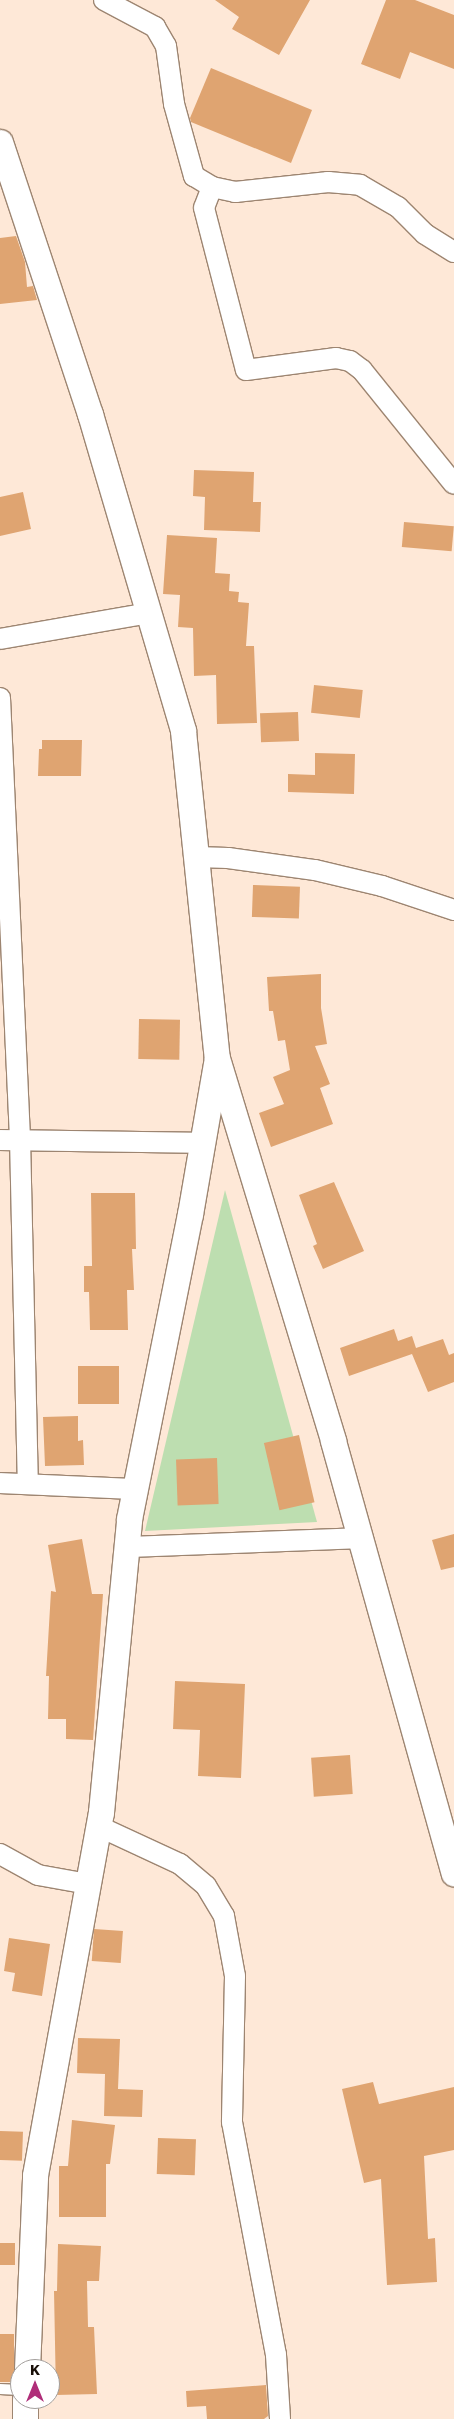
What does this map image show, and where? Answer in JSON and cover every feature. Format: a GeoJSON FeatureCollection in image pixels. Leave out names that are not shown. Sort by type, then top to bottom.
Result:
{"type":"FeatureCollection","features":[{"type":"Feature","properties":{"kind":"street"},"geometry":{"type":"LineString","coordinates":[[104,0],[155,27],[166,46],[174,104],[194,176],[212,187],[235,192],[328,182],[360,185],[398,206],[425,234],[454,252]]}},
{"type":"Feature","properties":{"kind":"street"},"geometry":{"type":"LineString","coordinates":[[0,142],[90,414],[183,731],[217,1058],[360,1538],[454,1873]]}},
{"type":"Feature","properties":{"kind":"street"},"geometry":{"type":"LineString","coordinates":[[212,187],[204,208],[246,370],[336,358],[350,361],[362,370],[454,484]]}},
{"type":"Feature","properties":{"kind":"street"},"geometry":{"type":"LineString","coordinates":[[0,639],[149,613]]}},
{"type":"Feature","properties":{"kind":"street"},"geometry":{"type":"LineString","coordinates":[[0,698],[10,1139],[28,1484]]}},
{"type":"Feature","properties":{"kind":"street"},"geometry":{"type":"LineString","coordinates":[[196,857],[228,858],[315,870],[382,886],[454,910]]}},
{"type":"Feature","properties":{"kind":"street"},"geometry":{"type":"LineString","coordinates":[[27,2359],[35,2175],[98,1826],[126,1547],[134,1490],[217,1058]]}},
{"type":"Feature","properties":{"kind":"street"},"geometry":{"type":"LineString","coordinates":[[10,1139],[202,1143]]}},
{"type":"Feature","properties":{"kind":"street"},"geometry":{"type":"LineString","coordinates":[[0,1483],[134,1490]]}},
{"type":"Feature","properties":{"kind":"street"},"geometry":{"type":"LineString","coordinates":[[126,1547],[360,1538]]}},
{"type":"Feature","properties":{"kind":"street"},"geometry":{"type":"LineString","coordinates":[[98,1826],[180,1864],[206,1886],[224,1916],[235,1976],[232,2122],[276,2355],[280,2419]]}},
{"type":"Feature","properties":{"kind":"street"},"geometry":{"type":"LineString","coordinates":[[0,1854],[38,1875],[88,1884]]}},
{"type":"Feature","properties":{"kind":"green space"},"geometry":{"type":"Polygon","coordinates":[[[225,1190],[317,1522],[145,1531],[225,1190]]]}},
{"type":"Feature","properties":{"kind":"building"},"geometry":{"type":"Polygon","coordinates":[[[215,0],[310,0],[279,55],[232,29],[239,17],[215,0]]]}},
{"type":"Feature","properties":{"kind":"building"},"geometry":{"type":"Polygon","coordinates":[[[386,0],[415,0],[454,15],[454,69],[410,52],[400,79],[361,64],[386,0]]]}},
{"type":"Feature","properties":{"kind":"building"},"geometry":{"type":"Polygon","coordinates":[[[211,68],[312,110],[291,163],[191,122],[190,118],[211,68]]]}},
{"type":"Feature","properties":{"kind":"building"},"geometry":{"type":"Polygon","coordinates":[[[16,236],[25,262],[27,287],[33,286],[37,300],[0,304],[0,238],[16,236]]]}},
{"type":"Feature","properties":{"kind":"building"},"geometry":{"type":"Polygon","coordinates":[[[194,470],[254,472],[253,502],[261,502],[260,532],[204,530],[205,497],[193,496],[194,470]]]}},
{"type":"Feature","properties":{"kind":"building"},"geometry":{"type":"Polygon","coordinates":[[[23,492],[31,529],[0,536],[0,497],[23,492]]]}},
{"type":"Feature","properties":{"kind":"building"},"geometry":{"type":"Polygon","coordinates":[[[404,522],[454,526],[452,551],[402,547],[404,522]]]}},
{"type":"Feature","properties":{"kind":"building"},"geometry":{"type":"Polygon","coordinates":[[[167,535],[217,538],[215,573],[230,574],[229,591],[239,592],[238,602],[249,603],[246,646],[254,646],[257,723],[217,724],[216,675],[194,676],[193,628],[178,627],[180,595],[163,594],[167,535]]]}},
{"type":"Feature","properties":{"kind":"building"},"geometry":{"type":"Polygon","coordinates":[[[314,685],[363,690],[360,718],[311,713],[314,685]]]}},
{"type":"Feature","properties":{"kind":"building"},"geometry":{"type":"Polygon","coordinates":[[[298,712],[299,741],[261,742],[260,713],[298,712]]]}},
{"type":"Feature","properties":{"kind":"building"},"geometry":{"type":"Polygon","coordinates":[[[42,740],[82,740],[81,776],[38,776],[39,749],[42,749],[42,740]]]}},
{"type":"Feature","properties":{"kind":"building"},"geometry":{"type":"Polygon","coordinates":[[[315,753],[355,754],[354,794],[288,792],[288,774],[315,775],[315,753]]]}},
{"type":"Feature","properties":{"kind":"building"},"geometry":{"type":"Polygon","coordinates":[[[253,885],[300,887],[299,919],[252,917],[253,885]]]}},
{"type":"Feature","properties":{"kind":"building"},"geometry":{"type":"Polygon","coordinates":[[[321,974],[321,1008],[327,1044],[315,1046],[330,1084],[320,1088],[333,1124],[271,1147],[259,1113],[284,1104],[273,1077],[290,1070],[285,1040],[278,1041],[273,1011],[269,1011],[267,977],[321,974]]]}},
{"type":"Feature","properties":{"kind":"building"},"geometry":{"type":"Polygon","coordinates":[[[139,1019],[180,1020],[179,1060],[138,1059],[139,1019]]]}},
{"type":"Feature","properties":{"kind":"building"},"geometry":{"type":"Polygon","coordinates":[[[334,1182],[364,1251],[323,1269],[313,1246],[317,1244],[299,1195],[334,1182]]]}},
{"type":"Feature","properties":{"kind":"building"},"geometry":{"type":"Polygon","coordinates":[[[91,1193],[135,1193],[136,1249],[132,1249],[134,1290],[127,1290],[128,1330],[90,1330],[89,1292],[84,1292],[84,1266],[92,1266],[91,1193]]]}},
{"type":"Feature","properties":{"kind":"building"},"geometry":{"type":"Polygon","coordinates":[[[394,1329],[398,1341],[412,1336],[416,1348],[443,1339],[449,1355],[454,1353],[454,1382],[428,1392],[412,1354],[349,1376],[340,1348],[394,1329]]]}},
{"type":"Feature","properties":{"kind":"building"},"geometry":{"type":"Polygon","coordinates":[[[78,1366],[119,1366],[119,1404],[78,1404],[78,1366]]]}},
{"type":"Feature","properties":{"kind":"building"},"geometry":{"type":"Polygon","coordinates":[[[78,1416],[78,1441],[83,1440],[84,1465],[45,1466],[43,1417],[78,1416]]]}},
{"type":"Feature","properties":{"kind":"building"},"geometry":{"type":"Polygon","coordinates":[[[299,1435],[315,1502],[279,1510],[264,1443],[299,1435]]]}},
{"type":"Feature","properties":{"kind":"building"},"geometry":{"type":"Polygon","coordinates":[[[217,1458],[219,1504],[178,1505],[176,1459],[217,1458]]]}},
{"type":"Feature","properties":{"kind":"building"},"geometry":{"type":"Polygon","coordinates":[[[454,1534],[454,1567],[441,1570],[432,1540],[454,1534]]]}},
{"type":"Feature","properties":{"kind":"building"},"geometry":{"type":"Polygon","coordinates":[[[82,1539],[92,1594],[103,1594],[93,1740],[66,1739],[66,1719],[48,1719],[49,1676],[46,1676],[51,1591],[56,1592],[48,1545],[82,1539]]]}},
{"type":"Feature","properties":{"kind":"building"},"geometry":{"type":"Polygon","coordinates":[[[175,1681],[245,1684],[241,1778],[198,1776],[200,1730],[173,1729],[175,1681]]]}},
{"type":"Feature","properties":{"kind":"building"},"geometry":{"type":"Polygon","coordinates":[[[350,1755],[353,1794],[314,1797],[311,1758],[350,1755]]]}},
{"type":"Feature","properties":{"kind":"building"},"geometry":{"type":"Polygon","coordinates":[[[94,1929],[123,1931],[121,1963],[92,1961],[94,1929]]]}},
{"type":"Feature","properties":{"kind":"building"},"geometry":{"type":"Polygon","coordinates":[[[9,1938],[50,1944],[42,1996],[12,1991],[15,1973],[4,1971],[9,1938]]]}},
{"type":"Feature","properties":{"kind":"building"},"geometry":{"type":"Polygon","coordinates":[[[78,2038],[120,2039],[118,2089],[143,2090],[142,2117],[104,2116],[105,2074],[77,2073],[78,2038]]]}},
{"type":"Feature","properties":{"kind":"building"},"geometry":{"type":"Polygon","coordinates":[[[373,2082],[379,2104],[454,2087],[454,2150],[424,2156],[428,2239],[435,2238],[437,2282],[387,2285],[381,2179],[364,2183],[342,2089],[373,2082]]]}},
{"type":"Feature","properties":{"kind":"building"},"geometry":{"type":"Polygon","coordinates":[[[72,2120],[115,2125],[110,2164],[106,2164],[106,2217],[59,2217],[59,2166],[68,2166],[72,2120]]]}},
{"type":"Feature","properties":{"kind":"building"},"geometry":{"type":"Polygon","coordinates":[[[0,2131],[23,2132],[22,2161],[0,2160],[0,2131]]]}},
{"type":"Feature","properties":{"kind":"building"},"geometry":{"type":"Polygon","coordinates":[[[158,2138],[196,2139],[195,2175],[157,2174],[158,2138]]]}},
{"type":"Feature","properties":{"kind":"building"},"geometry":{"type":"Polygon","coordinates":[[[0,2243],[15,2243],[15,2265],[0,2265],[0,2243]]]}},
{"type":"Feature","properties":{"kind":"building"},"geometry":{"type":"Polygon","coordinates":[[[58,2244],[101,2246],[99,2281],[87,2281],[88,2327],[94,2327],[97,2394],[60,2395],[60,2359],[55,2359],[54,2291],[57,2291],[58,2244]]]}},
{"type":"Feature","properties":{"kind":"building"},"geometry":{"type":"Polygon","coordinates":[[[0,2334],[14,2334],[14,2359],[10,2359],[10,2382],[0,2382],[0,2334]]]}},
{"type":"Feature","properties":{"kind":"building"},"geometry":{"type":"Polygon","coordinates":[[[266,2385],[268,2416],[264,2419],[207,2419],[206,2406],[187,2407],[186,2391],[266,2385]]]}}]}
